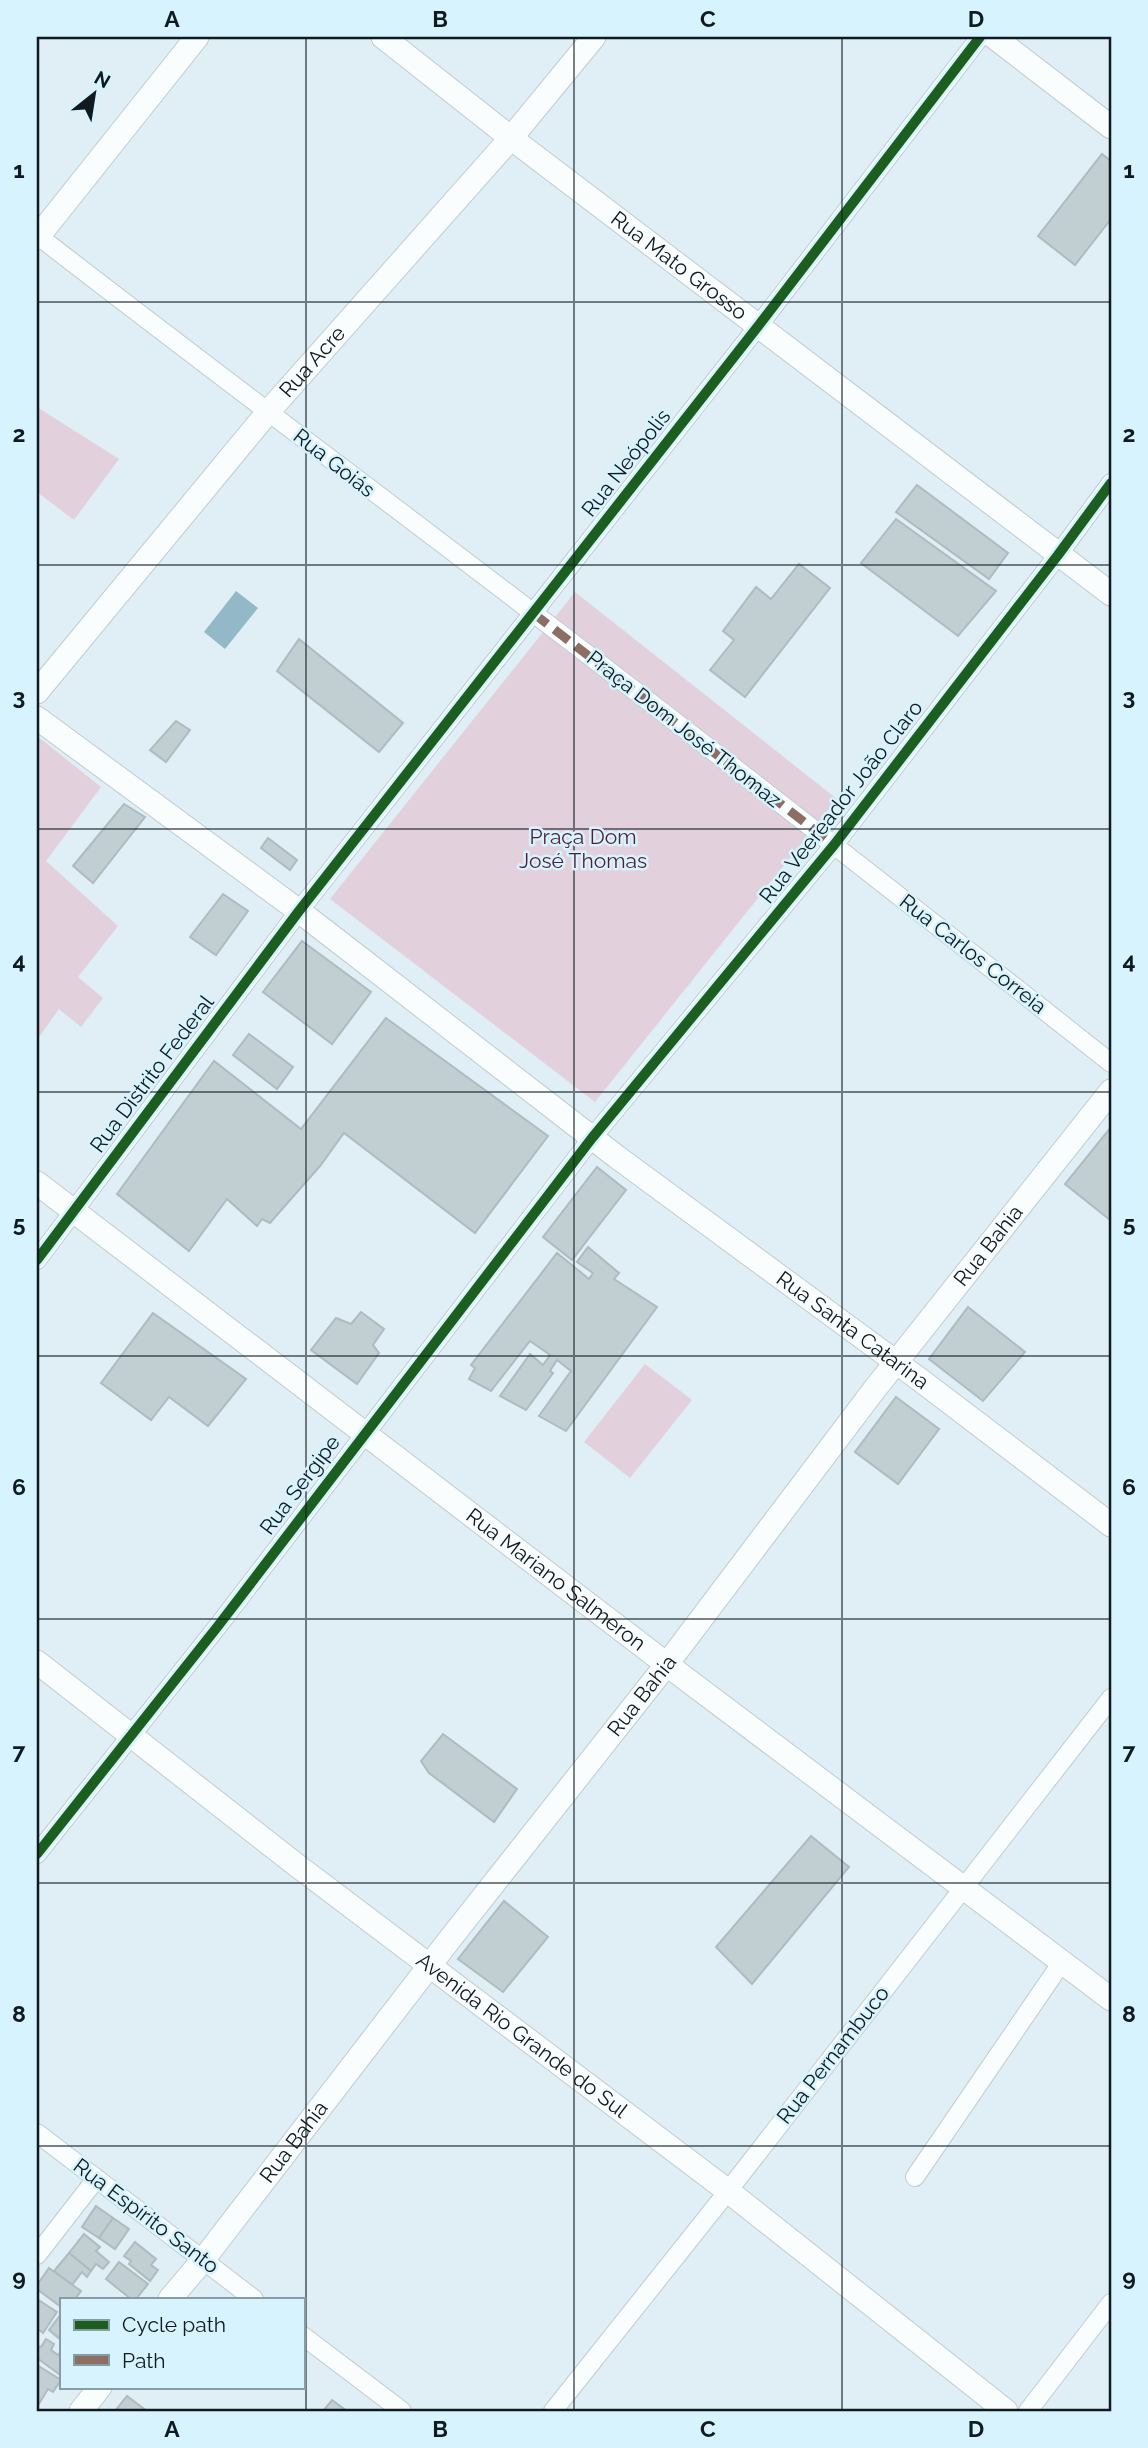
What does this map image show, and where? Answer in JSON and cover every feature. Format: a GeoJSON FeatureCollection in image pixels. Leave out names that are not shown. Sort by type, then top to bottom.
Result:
{"type":"FeatureCollection","features":[{"type":"Feature","properties":{"kind":"main road"},"geometry":{"type":"LineString","coordinates":[[37,237],[197,37]]}},
{"type":"Feature","properties":{"kind":"main road","name":"Rua Mato Grosso"},"geometry":{"type":"LineString","coordinates":[[383,37],[511,138],[1111,594]]}},
{"type":"Feature","properties":{"kind":"main road","name":"Rua Acre"},"geometry":{"type":"LineString","coordinates":[[37,692],[268,412],[511,138],[594,37]]}},
{"type":"Feature","properties":{"kind":"main road"},"geometry":{"type":"LineString","coordinates":[[994,37],[1111,127]]}},
{"type":"Feature","properties":{"kind":"main road","name":"Rua Santa Catarina"},"geometry":{"type":"LineString","coordinates":[[37,718],[299,911],[592,1138],[896,1362],[1111,1525]]}},
{"type":"Feature","properties":{"kind":"main road","name":"Rua Bahia"},"geometry":{"type":"LineString","coordinates":[[171,2298],[667,1664],[896,1362],[1111,1091]]}},
{"type":"Feature","properties":{"kind":"main road","name":"Rua Mariano Salmeron"},"geometry":{"type":"LineString","coordinates":[[37,1183],[1111,1999]]}},
{"type":"Feature","properties":{"kind":"main road","name":"Avenida Rio Grande do Sul"},"geometry":{"type":"LineString","coordinates":[[37,1662],[429,1965],[728,2191],[1006,2411]]}},
{"type":"Feature","properties":{"kind":"main road"},"geometry":{"type":"LineString","coordinates":[[81,2411],[99,2388]]}},
{"type":"Feature","properties":{"kind":"street","name":"Rua Neópolis"},"geometry":{"type":"LineString","coordinates":[[299,911],[759,325],[980,37]]}},
{"type":"Feature","properties":{"kind":"street","name":"Rua Goiás"},"geometry":{"type":"LineString","coordinates":[[37,237],[533,612]]}},
{"type":"Feature","properties":{"kind":"street","name":"Rua Veereador João Claro"},"geometry":{"type":"LineString","coordinates":[[592,1138],[834,845],[1111,483]]}},
{"type":"Feature","properties":{"kind":"street","name":"Praça Dom José Thomaz"},"geometry":{"type":"LineString","coordinates":[[533,612],[834,845]]}},
{"type":"Feature","properties":{"kind":"street","name":"Rua Carlos Correia"},"geometry":{"type":"LineString","coordinates":[[834,845],[1111,1063]]}},
{"type":"Feature","properties":{"kind":"street","name":"Rua Distrito Federal"},"geometry":{"type":"LineString","coordinates":[[37,1260],[299,911]]}},
{"type":"Feature","properties":{"kind":"street","name":"Rua Sergipe"},"geometry":{"type":"LineString","coordinates":[[37,1854],[218,1626],[592,1138]]}},
{"type":"Feature","properties":{"kind":"street","name":"Rua Pernambuco"},"geometry":{"type":"LineString","coordinates":[[553,2411],[728,2191],[1111,1698]]}},
{"type":"Feature","properties":{"kind":"street"},"geometry":{"type":"LineString","coordinates":[[915,2177],[1062,1962]]}},
{"type":"Feature","properties":{"kind":"street","name":"Rua Espírito Santo"},"geometry":{"type":"LineString","coordinates":[[37,2133],[253,2298]]}},
{"type":"Feature","properties":{"kind":"street"},"geometry":{"type":"LineString","coordinates":[[37,2255],[96,2179]]}},
{"type":"Feature","properties":{"kind":"street"},"geometry":{"type":"LineString","coordinates":[[1028,2411],[1111,2303]]}},
{"type":"Feature","properties":{"kind":"street"},"geometry":{"type":"LineString","coordinates":[[304,2337],[402,2411]]}},
{"type":"Feature","properties":{"kind":"green space"},"geometry":{"type":"Polygon","coordinates":[[[37,407],[119,459],[74,520],[37,492],[37,407]]]}},
{"type":"Feature","properties":{"kind":"green space","name":"Praça Dom José Thomas"},"geometry":{"type":"Polygon","coordinates":[[[575,592],[837,799],[595,1102],[330,899],[575,592]]]}},
{"type":"Feature","properties":{"kind":"green space"},"geometry":{"type":"Polygon","coordinates":[[[37,736],[101,787],[46,861],[118,926],[78,977],[103,998],[81,1027],[59,1009],[37,1040],[37,736]]]}},
{"type":"Feature","properties":{"kind":"green space"},"geometry":{"type":"Polygon","coordinates":[[[645,1364],[692,1400],[630,1478],[584,1442],[645,1364]]]}},
{"type":"Feature","properties":{"kind":"water"},"geometry":{"type":"Polygon","coordinates":[[[236,591],[258,608],[225,649],[204,632],[236,591]]]}},
{"type":"Feature","properties":{"kind":"building"},"geometry":{"type":"Polygon","coordinates":[[[1102,154],[1111,161],[1111,219],[1075,265],[1038,236],[1102,154]]]}},
{"type":"Feature","properties":{"kind":"building"},"geometry":{"type":"Polygon","coordinates":[[[917,485],[1008,553],[989,579],[896,512],[917,485]]]}},
{"type":"Feature","properties":{"kind":"building"},"geometry":{"type":"Polygon","coordinates":[[[896,519],[996,591],[958,636],[861,563],[896,519]]]}},
{"type":"Feature","properties":{"kind":"building"},"geometry":{"type":"Polygon","coordinates":[[[799,564],[830,588],[745,697],[710,670],[734,640],[723,631],[756,587],[771,599],[799,564]]]}},
{"type":"Feature","properties":{"kind":"building"},"geometry":{"type":"Polygon","coordinates":[[[299,639],[403,723],[379,752],[277,671],[299,639]]]}},
{"type":"Feature","properties":{"kind":"building"},"geometry":{"type":"Polygon","coordinates":[[[176,721],[190,730],[166,762],[150,750],[176,721]]]}},
{"type":"Feature","properties":{"kind":"building"},"geometry":{"type":"Polygon","coordinates":[[[124,804],[145,817],[93,883],[73,866],[124,804]]]}},
{"type":"Feature","properties":{"kind":"building"},"geometry":{"type":"Polygon","coordinates":[[[268,838],[297,860],[290,870],[261,848],[268,838]]]}},
{"type":"Feature","properties":{"kind":"building"},"geometry":{"type":"Polygon","coordinates":[[[223,894],[248,911],[216,955],[190,937],[223,894]]]}},
{"type":"Feature","properties":{"kind":"building"},"geometry":{"type":"Polygon","coordinates":[[[302,941],[371,992],[332,1044],[263,992],[302,941]]]}},
{"type":"Feature","properties":{"kind":"building"},"geometry":{"type":"Polygon","coordinates":[[[386,1018],[548,1136],[475,1233],[344,1133],[320,1166],[270,1223],[262,1219],[257,1226],[227,1199],[189,1251],[117,1194],[214,1061],[301,1129],[386,1018]]]}},
{"type":"Feature","properties":{"kind":"building"},"geometry":{"type":"Polygon","coordinates":[[[249,1034],[293,1067],[277,1089],[233,1055],[249,1034]]]}},
{"type":"Feature","properties":{"kind":"building"},"geometry":{"type":"Polygon","coordinates":[[[1111,1127],[1111,1219],[1110,1220],[1065,1184],[1111,1127]]]}},
{"type":"Feature","properties":{"kind":"building"},"geometry":{"type":"Polygon","coordinates":[[[597,1167],[626,1190],[572,1260],[543,1237],[597,1167]]]}},
{"type":"Feature","properties":{"kind":"building"},"geometry":{"type":"Polygon","coordinates":[[[588,1247],[619,1273],[614,1279],[657,1307],[566,1431],[539,1416],[571,1371],[557,1360],[550,1371],[553,1373],[526,1410],[500,1396],[530,1354],[543,1365],[550,1355],[530,1341],[491,1391],[469,1379],[475,1368],[471,1365],[557,1253],[589,1279],[593,1273],[577,1262],[588,1247]]]}},
{"type":"Feature","properties":{"kind":"building"},"geometry":{"type":"Polygon","coordinates":[[[968,1307],[1025,1352],[983,1401],[929,1359],[968,1307]]]}},
{"type":"Feature","properties":{"kind":"building"},"geometry":{"type":"Polygon","coordinates":[[[361,1312],[384,1329],[373,1345],[379,1353],[357,1384],[311,1350],[336,1318],[351,1324],[361,1312]]]}},
{"type":"Feature","properties":{"kind":"building"},"geometry":{"type":"Polygon","coordinates":[[[153,1313],[246,1379],[208,1426],[169,1397],[151,1420],[101,1383],[153,1313]]]}},
{"type":"Feature","properties":{"kind":"building"},"geometry":{"type":"Polygon","coordinates":[[[896,1397],[939,1429],[898,1484],[855,1452],[896,1397]]]}},
{"type":"Feature","properties":{"kind":"building"},"geometry":{"type":"Polygon","coordinates":[[[443,1734],[517,1789],[494,1822],[429,1773],[421,1761],[443,1734]]]}},
{"type":"Feature","properties":{"kind":"building"},"geometry":{"type":"Polygon","coordinates":[[[811,1836],[849,1867],[752,1984],[716,1947],[811,1836]]]}},
{"type":"Feature","properties":{"kind":"building"},"geometry":{"type":"Polygon","coordinates":[[[504,1901],[548,1937],[503,1992],[458,1959],[504,1901]]]}},
{"type":"Feature","properties":{"kind":"building"},"geometry":{"type":"Polygon","coordinates":[[[96,2206],[113,2218],[99,2238],[82,2227],[96,2206]]]}},
{"type":"Feature","properties":{"kind":"building"},"geometry":{"type":"Polygon","coordinates":[[[113,2218],[129,2229],[115,2249],[99,2238],[113,2218]]]}},
{"type":"Feature","properties":{"kind":"building"},"geometry":{"type":"Polygon","coordinates":[[[84,2234],[100,2247],[96,2251],[109,2262],[103,2269],[96,2264],[91,2271],[69,2253],[84,2234]]]}},
{"type":"Feature","properties":{"kind":"building"},"geometry":{"type":"Polygon","coordinates":[[[135,2242],[156,2259],[151,2265],[158,2270],[150,2281],[129,2264],[131,2261],[124,2256],[135,2242]]]}},
{"type":"Feature","properties":{"kind":"building"},"geometry":{"type":"Polygon","coordinates":[[[69,2253],[91,2271],[87,2277],[82,2272],[72,2285],[54,2271],[69,2253]]]}},
{"type":"Feature","properties":{"kind":"building"},"geometry":{"type":"Polygon","coordinates":[[[119,2262],[148,2284],[137,2298],[130,2298],[106,2279],[119,2262]]]}},
{"type":"Feature","properties":{"kind":"building"},"geometry":{"type":"Polygon","coordinates":[[[49,2268],[81,2291],[76,2298],[60,2298],[60,2306],[37,2289],[49,2268]]]}},
{"type":"Feature","properties":{"kind":"building"},"geometry":{"type":"Polygon","coordinates":[[[37,2299],[57,2312],[43,2333],[37,2328],[37,2299]]]}},
{"type":"Feature","properties":{"kind":"building"},"geometry":{"type":"Polygon","coordinates":[[[60,2315],[60,2339],[49,2330],[60,2315]]]}},
{"type":"Feature","properties":{"kind":"building"},"geometry":{"type":"Polygon","coordinates":[[[46,2339],[54,2344],[51,2350],[58,2355],[60,2352],[59,2374],[37,2358],[37,2346],[41,2347],[46,2339]]]}},
{"type":"Feature","properties":{"kind":"building"},"geometry":{"type":"Polygon","coordinates":[[[37,2365],[60,2382],[53,2392],[48,2389],[37,2407],[37,2365]]]}},
{"type":"Feature","properties":{"kind":"building"},"geometry":{"type":"Polygon","coordinates":[[[127,2396],[147,2411],[115,2411],[127,2396]]]}},
{"type":"Feature","properties":{"kind":"building"},"geometry":{"type":"Polygon","coordinates":[[[332,2400],[347,2411],[323,2411],[332,2400]]]}},
{"type":"Feature","properties":{"kind":"marked path"},"geometry":{"type":"LineString","coordinates":[[533,613],[834,845]]}},
{"type":"Feature","properties":{"kind":"cycle path"},"geometry":{"type":"LineString","coordinates":[[37,1260],[299,911],[759,325],[980,37]]}},
{"type":"Feature","properties":{"kind":"cycle path"},"geometry":{"type":"LineString","coordinates":[[37,1854],[218,1626],[592,1138],[834,845],[1111,483]]}}]}
